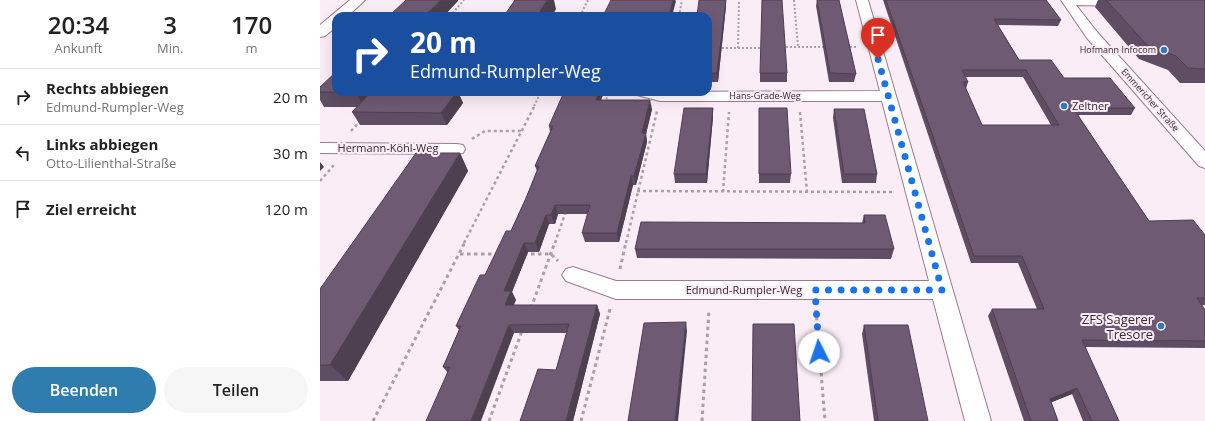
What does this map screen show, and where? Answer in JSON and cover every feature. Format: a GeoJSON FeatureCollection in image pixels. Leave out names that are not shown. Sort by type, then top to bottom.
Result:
{"type":"FeatureCollection","features":[{"type":"Feature","properties":{"kind":"main road"},"geometry":{"type":"LineString","coordinates":[[344,12],[358,0]]}},
{"type":"Feature","properties":{"kind":"main road"},"geometry":{"type":"LineString","coordinates":[[320,33],[332,22]]}},
{"type":"Feature","properties":{"kind":"street"},"geometry":{"type":"LineString","coordinates":[[862,0],[978,421]]}},
{"type":"Feature","properties":{"kind":"street"},"geometry":{"type":"LineString","coordinates":[[1068,0],[1136,2]]}},
{"type":"Feature","properties":{"kind":"street","name":"Emmericher Straße"},"geometry":{"type":"LineString","coordinates":[[1068,0],[1092,35],[1205,162]]}},
{"type":"Feature","properties":{"kind":"street","name":"Hans-Grade-Weg"},"geometry":{"type":"LineString","coordinates":[[660,96],[888,96]]}},
{"type":"Feature","properties":{"kind":"street","name":"Hermann-Köhl-Weg"},"geometry":{"type":"LineString","coordinates":[[320,148],[457,149]]}},
{"type":"Feature","properties":{"kind":"street","name":"Edmund-Rumpler-Weg"},"geometry":{"type":"LineString","coordinates":[[573,275],[616,290],[942,290]]}},
{"type":"Feature","properties":{"kind":"path"},"geometry":{"type":"LineString","coordinates":[[454,12],[464,0]]}},
{"type":"Feature","properties":{"kind":"path"},"geometry":{"type":"LineString","coordinates":[[582,12],[588,0]]}},
{"type":"Feature","properties":{"kind":"path"},"geometry":{"type":"LineString","coordinates":[[680,12],[682,0]]}},
{"type":"Feature","properties":{"kind":"path"},"geometry":{"type":"LineString","coordinates":[[738,48],[739,0]]}},
{"type":"Feature","properties":{"kind":"path"},"geometry":{"type":"LineString","coordinates":[[794,0],[798,47]]}},
{"type":"Feature","properties":{"kind":"path"},"geometry":{"type":"LineString","coordinates":[[776,48],[829,47]]}},
{"type":"Feature","properties":{"kind":"path"},"geometry":{"type":"LineString","coordinates":[[844,47],[875,47]]}},
{"type":"Feature","properties":{"kind":"path"},"geometry":{"type":"LineString","coordinates":[[716,48],[768,48]]}},
{"type":"Feature","properties":{"kind":"path"},"geometry":{"type":"LineString","coordinates":[[373,421],[460,254],[539,96]]}},
{"type":"Feature","properties":{"kind":"path"},"geometry":{"type":"LineString","coordinates":[[603,107],[607,96]]}},
{"type":"Feature","properties":{"kind":"path"},"geometry":{"type":"LineString","coordinates":[[723,192],[730,96]]}},
{"type":"Feature","properties":{"kind":"path"},"geometry":{"type":"LineString","coordinates":[[799,96],[807,192]]}},
{"type":"Feature","properties":{"kind":"path"},"geometry":{"type":"LineString","coordinates":[[581,421],[603,329],[616,290],[637,191],[656,113]]}},
{"type":"Feature","properties":{"kind":"path"},"geometry":{"type":"LineString","coordinates":[[457,149],[485,131],[521,131]]}},
{"type":"Feature","properties":{"kind":"path"},"geometry":{"type":"LineString","coordinates":[[637,191],[915,192]]}},
{"type":"Feature","properties":{"kind":"path"},"geometry":{"type":"LineString","coordinates":[[529,312],[568,205]]}},
{"type":"Feature","properties":{"kind":"path"},"geometry":{"type":"LineString","coordinates":[[460,254],[505,254]]}},
{"type":"Feature","properties":{"kind":"path"},"geometry":{"type":"LineString","coordinates":[[520,254],[550,254],[573,275]]}},
{"type":"Feature","properties":{"kind":"path"},"geometry":{"type":"LineString","coordinates":[[702,421],[711,290]]}},
{"type":"Feature","properties":{"kind":"path"},"geometry":{"type":"LineString","coordinates":[[815,290],[825,421]]}},
{"type":"Feature","properties":{"kind":"path"},"geometry":{"type":"LineString","coordinates":[[490,421],[524,327]]}},
{"type":"Feature","properties":{"kind":"building"},"geometry":{"type":"Polygon","coordinates":[[[406,0],[441,0],[428,12],[393,12],[406,0]]]}},
{"type":"Feature","properties":{"kind":"building"},"geometry":{"type":"Polygon","coordinates":[[[515,0],[547,0],[540,12],[507,12],[515,0]]]}},
{"type":"Feature","properties":{"kind":"building"},"geometry":{"type":"Polygon","coordinates":[[[611,0],[673,0],[670,12],[605,12],[611,0]]]}},
{"type":"Feature","properties":{"kind":"building"},"geometry":{"type":"Polygon","coordinates":[[[699,0],[726,0],[717,73],[712,73],[712,12],[698,12],[699,0]]]}},
{"type":"Feature","properties":{"kind":"building"},"geometry":{"type":"Polygon","coordinates":[[[762,0],[782,0],[787,73],[760,73],[762,0]]]}},
{"type":"Feature","properties":{"kind":"building"},"geometry":{"type":"Polygon","coordinates":[[[817,0],[839,0],[856,74],[830,73],[817,0]]]}},
{"type":"Feature","properties":{"kind":"building"},"geometry":{"type":"Polygon","coordinates":[[[886,0],[1046,0],[1061,20],[994,19],[1019,60],[1051,60],[1064,78],[1110,78],[1135,108],[1073,108],[1149,221],[1193,220],[1205,235],[1205,298],[1197,298],[1205,310],[1205,341],[1082,340],[1119,421],[1092,421],[1077,388],[1050,399],[1058,421],[1031,421],[992,309],[1044,309],[1022,256],[974,256],[886,0]],[[962,70],[968,82],[963,82],[982,125],[1059,125],[1026,70],[962,70]]]}},
{"type":"Feature","properties":{"kind":"building","name":"Hofmann Infocom"},"geometry":{"type":"Polygon","coordinates":[[[1106,0],[1205,0],[1205,69],[1188,68],[1176,56],[1147,45],[1106,0]]]}},
{"type":"Feature","properties":{"kind":"building"},"geometry":{"type":"Polygon","coordinates":[[[332,76],[332,92],[320,92],[320,87],[332,76]]]}},
{"type":"Feature","properties":{"kind":"building"},"geometry":{"type":"Polygon","coordinates":[[[367,96],[454,96],[441,113],[352,112],[367,96]]]}},
{"type":"Feature","properties":{"kind":"building"},"geometry":{"type":"Polygon","coordinates":[[[562,96],[598,96],[596,100],[650,100],[642,133],[646,133],[634,176],[631,176],[617,233],[582,233],[590,205],[555,205],[551,215],[546,215],[535,243],[524,243],[504,291],[511,291],[505,305],[597,305],[566,421],[520,421],[538,369],[556,370],[569,324],[509,325],[471,421],[426,421],[450,367],[443,367],[461,326],[456,326],[480,275],[485,275],[506,231],[511,231],[539,166],[535,166],[553,126],[549,126],[562,96]]]}},
{"type":"Feature","properties":{"kind":"building"},"geometry":{"type":"Polygon","coordinates":[[[684,108],[713,108],[706,174],[674,174],[684,108]]]}},
{"type":"Feature","properties":{"kind":"building"},"geometry":{"type":"Polygon","coordinates":[[[759,108],[787,108],[791,174],[759,174],[759,108]]]}},
{"type":"Feature","properties":{"kind":"building"},"geometry":{"type":"Polygon","coordinates":[[[834,109],[864,109],[877,174],[844,174],[834,109]]]}},
{"type":"Feature","properties":{"kind":"building"},"geometry":{"type":"Polygon","coordinates":[[[416,153],[460,153],[330,365],[320,365],[320,289],[416,153]]]}},
{"type":"Feature","properties":{"kind":"building"},"geometry":{"type":"Polygon","coordinates":[[[864,215],[885,215],[894,249],[635,249],[641,222],[865,223],[864,215]]]}},
{"type":"Feature","properties":{"kind":"building"},"geometry":{"type":"Polygon","coordinates":[[[686,322],[675,421],[628,421],[644,323],[686,322]]]}},
{"type":"Feature","properties":{"kind":"building"},"geometry":{"type":"Polygon","coordinates":[[[753,324],[794,324],[800,421],[752,421],[753,324]]]}},
{"type":"Feature","properties":{"kind":"building"},"geometry":{"type":"Polygon","coordinates":[[[864,325],[908,325],[928,421],[878,421],[864,325]]]}},
{"type":"Feature","properties":{"kind":"place","name":"Hofmann Infocom"},"geometry":{"type":"Point","coordinates":[1164,50]}},
{"type":"Feature","properties":{"kind":"place","name":"Zeltner"},"geometry":{"type":"Point","coordinates":[1064,106]}},
{"type":"Feature","properties":{"kind":"place","name":"ZFS Sagerer Tresore"},"geometry":{"type":"Point","coordinates":[1161,326]}},
{"type":"Feature","properties":{"kind":"route"},"geometry":{"type":"LineString","coordinates":[[819,352],[815,290],[942,290],[878,59]]}}]}
